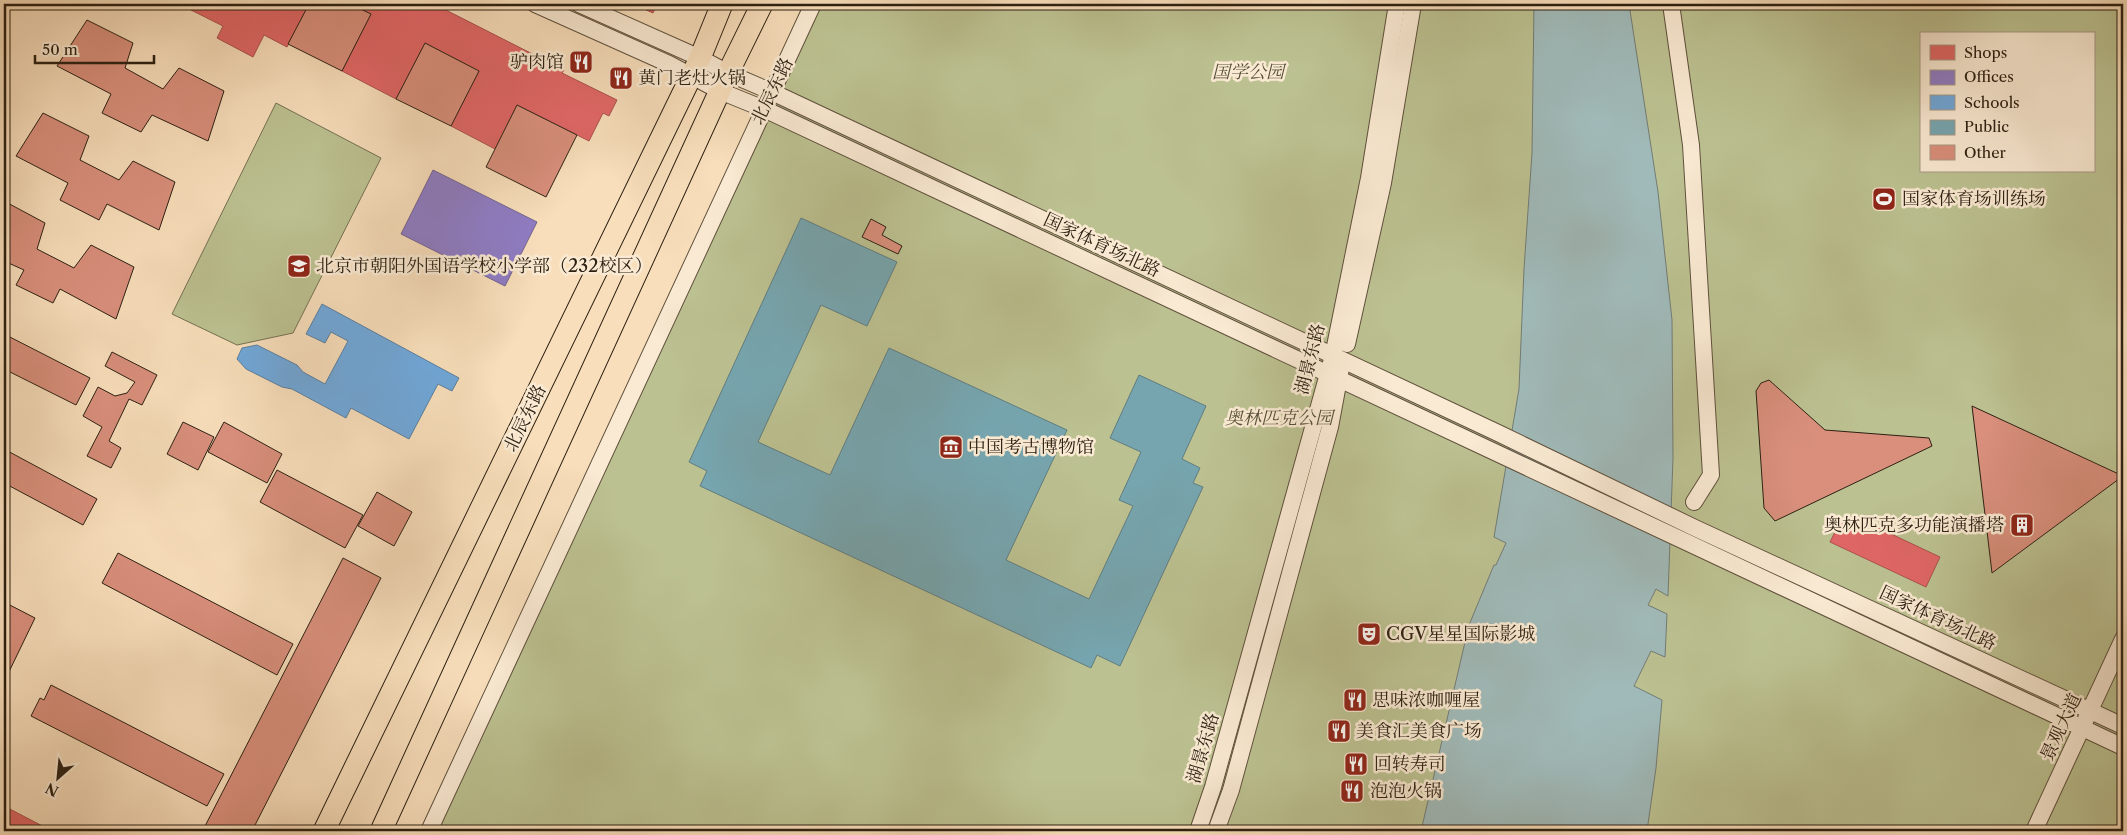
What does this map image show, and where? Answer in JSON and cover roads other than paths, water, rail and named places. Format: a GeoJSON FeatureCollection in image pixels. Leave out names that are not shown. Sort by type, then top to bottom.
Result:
{"type":"FeatureCollection","features":[{"type":"Feature","properties":{"kind":"main road","name":"北辰东路"},"geometry":{"type":"LineString","coordinates":[[324,831],[696,67],[722,4]]}},
{"type":"Feature","properties":{"kind":"main road"},"geometry":{"type":"LineString","coordinates":[[381,831],[724,82],[762,4]]}},
{"type":"Feature","properties":{"kind":"street"},"geometry":{"type":"LineString","coordinates":[[535,4],[696,67]]}},
{"type":"Feature","properties":{"kind":"street"},"geometry":{"type":"LineString","coordinates":[[579,4],[696,67]]}},
{"type":"Feature","properties":{"kind":"street","name":"北辰东路"},"geometry":{"type":"LineString","coordinates":[[429,831],[813,4]]}},
{"type":"Feature","properties":{"kind":"street","name":"湖景东路"},"geometry":{"type":"LineString","coordinates":[[1338,358],[1397,4]]}},
{"type":"Feature","properties":{"kind":"street","name":"湖景东路"},"geometry":{"type":"LineString","coordinates":[[1198,831],[1213,787],[1334,376],[1383,182],[1413,4]]}},
{"type":"Feature","properties":{"kind":"street"},"geometry":{"type":"LineString","coordinates":[[1670,4],[1691,145],[1711,475],[1694,502]]}},
{"type":"Feature","properties":{"kind":"street","name":"国家体育场北路"},"geometry":{"type":"LineString","coordinates":[[696,67],[724,82],[764,110],[1496,451],[1743,570],[2082,728]]}},
{"type":"Feature","properties":{"kind":"street","name":"国家体育场北路"},"geometry":{"type":"LineString","coordinates":[[724,82],[772,92],[1498,433],[1735,547],[2123,726]]}},
{"type":"Feature","properties":{"kind":"street","name":"湖景东路"},"geometry":{"type":"LineString","coordinates":[[1216,831],[1231,790],[1335,404],[1334,376]]}},
{"type":"Feature","properties":{"kind":"street","name":"景观大道"},"geometry":{"type":"LineString","coordinates":[[2034,831],[2123,639]]}},
{"type":"Feature","properties":{"kind":"street"},"geometry":{"type":"LineString","coordinates":[[2082,728],[2123,747]]}},
{"type":"Feature","properties":{"kind":"water"},"geometry":{"type":"Polygon","coordinates":[[[1534,4],[1629,4],[1658,192],[1672,320],[1673,458],[1668,596],[1656,589],[1648,605],[1667,614],[1665,657],[1651,651],[1634,686],[1662,700],[1656,768],[1647,831],[1421,831],[1469,625],[1494,565],[1496,565],[1506,543],[1494,537],[1519,389],[1524,269],[1532,153],[1534,4]]]}},
{"type":"Feature","properties":{"kind":"place","name":"驴肉馆"},"geometry":{"type":"Point","coordinates":[581,62]}},
{"type":"Feature","properties":{"kind":"place","name":"黄门老灶火锅"},"geometry":{"type":"Point","coordinates":[621,78]}},
{"type":"Feature","properties":{"kind":"place","name":"国家体育场训练场"},"geometry":{"type":"Point","coordinates":[1884,199]}},
{"type":"Feature","properties":{"kind":"place","name":"北京市朝阳外国语学校小学部（232校区）"},"geometry":{"type":"Point","coordinates":[299,266]}},
{"type":"Feature","properties":{"kind":"place","name":"中国考古博物馆"},"geometry":{"type":"Point","coordinates":[951,447]}},
{"type":"Feature","properties":{"kind":"place","name":"奥林匹克多功能演播塔"},"geometry":{"type":"Point","coordinates":[2022,525]}},
{"type":"Feature","properties":{"kind":"place","name":"CGV星星国际影城"},"geometry":{"type":"Point","coordinates":[1369,634]}},
{"type":"Feature","properties":{"kind":"place","name":"思味浓咖喱屋"},"geometry":{"type":"Point","coordinates":[1355,700]}},
{"type":"Feature","properties":{"kind":"place","name":"美食汇美食广场"},"geometry":{"type":"Point","coordinates":[1339,731]}},
{"type":"Feature","properties":{"kind":"place","name":"回转寿司"},"geometry":{"type":"Point","coordinates":[1356,764]}},
{"type":"Feature","properties":{"kind":"place","name":"泡泡火锅"},"geometry":{"type":"Point","coordinates":[1352,791]}},
{"type":"Feature","properties":{"kind":"park label","name":"国学公园"},"geometry":{"type":"Point","coordinates":[1248,72]}},
{"type":"Feature","properties":{"kind":"park label","name":"奥林匹克公园"},"geometry":{"type":"Point","coordinates":[1279,418]}}]}
